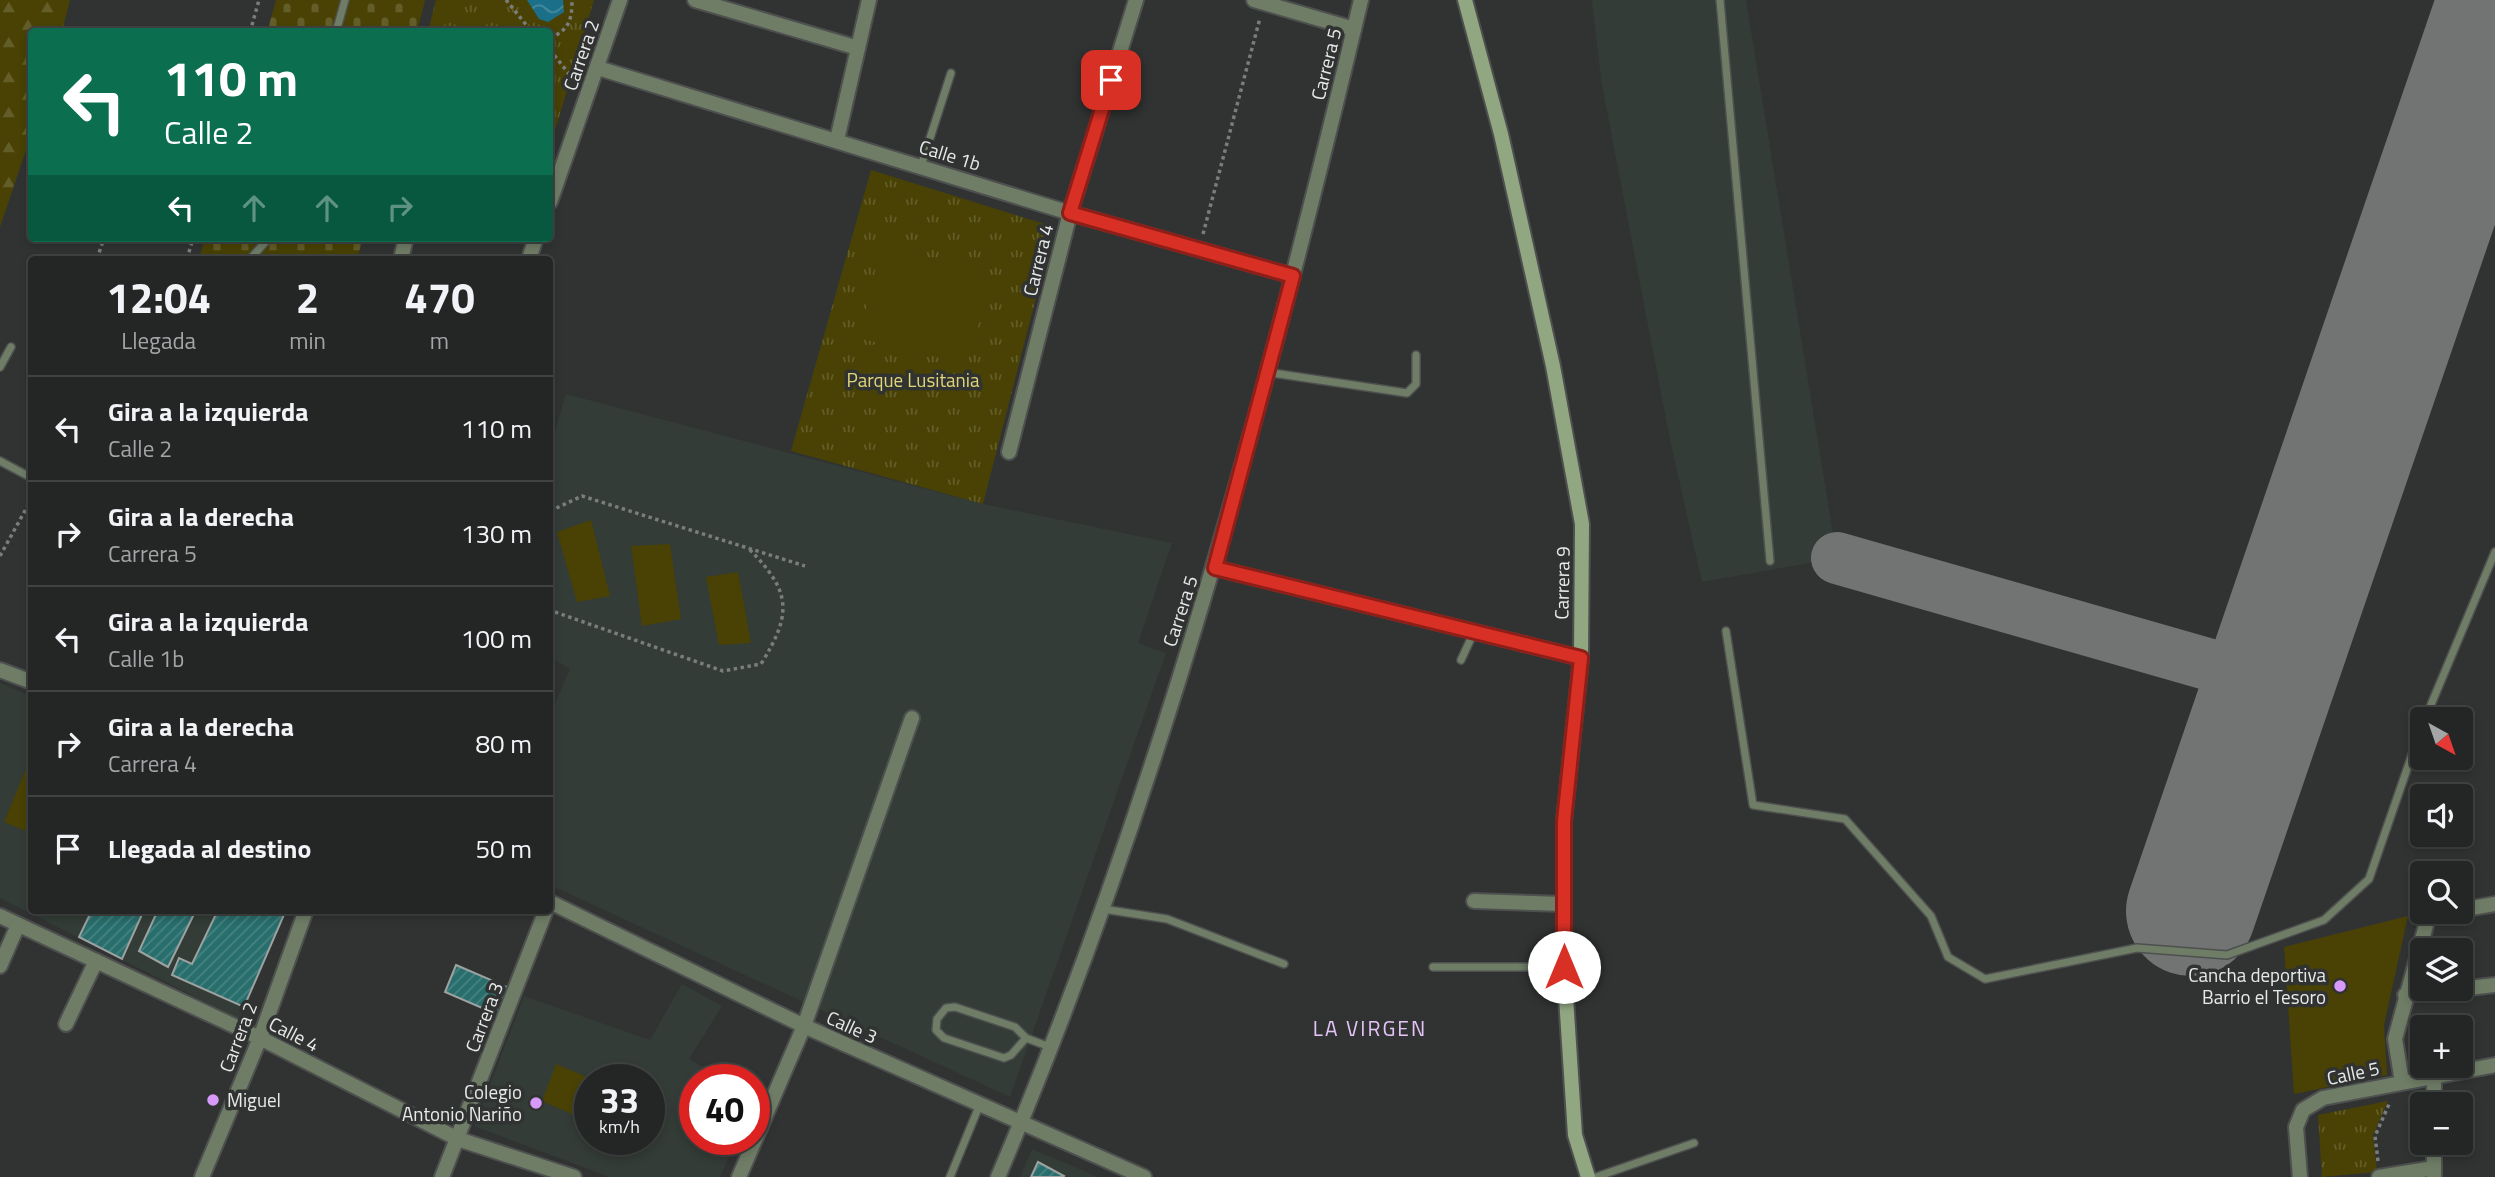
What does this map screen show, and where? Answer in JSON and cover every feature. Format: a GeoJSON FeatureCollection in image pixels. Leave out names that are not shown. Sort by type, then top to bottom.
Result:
{"type":"FeatureCollection","features":[{"type":"Feature","properties":{"kind":"street","name":"Carrera 2"},"geometry":{"type":"LineString","coordinates":[[553,193],[620,0]]}},
{"type":"Feature","properties":{"kind":"street"},"geometry":{"type":"LineString","coordinates":[[695,0],[858,48]]}},
{"type":"Feature","properties":{"kind":"street","name":"Carrera 4"},"geometry":{"type":"LineString","coordinates":[[1009,452],[1070,213],[1136,0]]}},
{"type":"Feature","properties":{"kind":"street","name":"Carrera 5"},"geometry":{"type":"LineString","coordinates":[[998,1177],[1103,909],[1215,568],[1293,276],[1361,0]]}},
{"type":"Feature","properties":{"kind":"street","name":"Carrera 9"},"geometry":{"type":"LineString","coordinates":[[1465,0],[1504,147],[1553,366],[1582,524],[1581,658],[1564,821],[1563,904],[1564,967],[1575,1135],[1588,1177]]}},
{"type":"Feature","properties":{"kind":"street"},"geometry":{"type":"LineString","coordinates":[[837,140],[867,1]]}},
{"type":"Feature","properties":{"kind":"street"},"geometry":{"type":"LineString","coordinates":[[1259,1],[1354,29]]}},
{"type":"Feature","properties":{"kind":"street","name":"Calle 1b"},"geometry":{"type":"LineString","coordinates":[[597,68],[1070,213],[1293,276]]}},
{"type":"Feature","properties":{"kind":"street"},"geometry":{"type":"LineString","coordinates":[[1215,568],[1581,658]]}},
{"type":"Feature","properties":{"kind":"street"},"geometry":{"type":"LineString","coordinates":[[0,670],[28,680]]}},
{"type":"Feature","properties":{"kind":"street"},"geometry":{"type":"LineString","coordinates":[[739,1177],[804,1026],[912,718]]}},
{"type":"Feature","properties":{"kind":"street"},"geometry":{"type":"LineString","coordinates":[[1474,901],[1563,904]]}},
{"type":"Feature","properties":{"kind":"street","name":"Calle 3"},"geometry":{"type":"LineString","coordinates":[[553,903],[804,1026],[1144,1177]]}},
{"type":"Feature","properties":{"kind":"street"},"geometry":{"type":"LineString","coordinates":[[2473,907],[2495,904]]}},
{"type":"Feature","properties":{"kind":"street","name":"Carrera 2"},"geometry":{"type":"LineString","coordinates":[[202,1177],[260,1038],[305,914]]}},
{"type":"Feature","properties":{"kind":"street","name":"Carrera 3"},"geometry":{"type":"LineString","coordinates":[[442,1177],[544,914]]}},
{"type":"Feature","properties":{"kind":"street","name":"Calle 4"},"geometry":{"type":"LineString","coordinates":[[0,916],[260,1038],[458,1139],[574,1177]]}},
{"type":"Feature","properties":{"kind":"street"},"geometry":{"type":"LineString","coordinates":[[2402,1082],[2395,1039],[2426,924]]}},
{"type":"Feature","properties":{"kind":"street"},"geometry":{"type":"LineString","coordinates":[[0,966],[18,925]]}},
{"type":"Feature","properties":{"kind":"street"},"geometry":{"type":"LineString","coordinates":[[66,1024],[96,961]]}},
{"type":"Feature","properties":{"kind":"street"},"geometry":{"type":"LineString","coordinates":[[2473,988],[2495,985]]}},
{"type":"Feature","properties":{"kind":"street"},"geometry":{"type":"LineString","coordinates":[[2405,995],[2410,994]]}},
{"type":"Feature","properties":{"kind":"street","name":"Calle 5"},"geometry":{"type":"LineString","coordinates":[[2473,1069],[2495,1065]]}},
{"type":"Feature","properties":{"kind":"street","name":"Calle 5"},"geometry":{"type":"LineString","coordinates":[[2300,1177],[2296,1127],[2303,1110],[2323,1098],[2428,1078]]}},
{"type":"Feature","properties":{"kind":"street"},"geometry":{"type":"LineString","coordinates":[[2379,1177],[2434,1173],[2434,1155]]}},
{"type":"Feature","properties":{"kind":"lane"},"geometry":{"type":"LineString","coordinates":[[337,28],[345,0]]}},
{"type":"Feature","properties":{"kind":"lane"},"geometry":{"type":"LineString","coordinates":[[1720,0],[1770,561]]}},
{"type":"Feature","properties":{"kind":"lane"},"geometry":{"type":"LineString","coordinates":[[921,166],[951,74]]}},
{"type":"Feature","properties":{"kind":"lane"},"geometry":{"type":"LineString","coordinates":[[253,256],[265,242]]}},
{"type":"Feature","properties":{"kind":"lane"},"geometry":{"type":"LineString","coordinates":[[0,367],[11,347]]}},
{"type":"Feature","properties":{"kind":"lane"},"geometry":{"type":"LineString","coordinates":[[1266,372],[1407,393],[1416,384],[1416,355]]}},
{"type":"Feature","properties":{"kind":"lane"},"geometry":{"type":"LineString","coordinates":[[0,461],[28,476]]}},
{"type":"Feature","properties":{"kind":"lane"},"geometry":{"type":"LineString","coordinates":[[2430,707],[2495,552]]}},
{"type":"Feature","properties":{"kind":"lane"},"geometry":{"type":"LineString","coordinates":[[1726,631],[1754,804],[1845,820],[1931,916],[1948,957],[1985,979],[2137,948],[2227,955],[2325,920],[2369,879],[2410,761]]}},
{"type":"Feature","properties":{"kind":"lane"},"geometry":{"type":"LineString","coordinates":[[1461,660],[1474,632]]}},
{"type":"Feature","properties":{"kind":"lane"},"geometry":{"type":"LineString","coordinates":[[1103,909],[1167,919],[1284,964]]}},
{"type":"Feature","properties":{"kind":"lane"},"geometry":{"type":"LineString","coordinates":[[1433,967],[1564,967]]}},
{"type":"Feature","properties":{"kind":"lane"},"geometry":{"type":"LineString","coordinates":[[1026,1038],[1011,1055],[1004,1058],[944,1038],[936,1030],[937,1019],[946,1009],[955,1007],[1015,1027],[1026,1038],[1050,1047]]}},
{"type":"Feature","properties":{"kind":"lane"},"geometry":{"type":"LineString","coordinates":[[950,1177],[980,1104]]}},
{"type":"Feature","properties":{"kind":"lane"},"geometry":{"type":"LineString","coordinates":[[1595,1177],[1694,1143]]}},
{"type":"Feature","properties":{"kind":"path"},"geometry":{"type":"LineString","coordinates":[[251,28],[259,0]]}},
{"type":"Feature","properties":{"kind":"path"},"geometry":{"type":"LineString","coordinates":[[506,0],[529,28]]}},
{"type":"Feature","properties":{"kind":"path"},"geometry":{"type":"LineString","coordinates":[[553,37],[565,31],[572,18],[572,0]]}},
{"type":"Feature","properties":{"kind":"path"},"geometry":{"type":"LineString","coordinates":[[1200,248],[1259,1]]}},
{"type":"Feature","properties":{"kind":"path"},"geometry":{"type":"LineString","coordinates":[[553,54],[569,78],[590,88]]}},
{"type":"Feature","properties":{"kind":"path"},"geometry":{"type":"LineString","coordinates":[[553,510],[582,496],[805,566]]}},
{"type":"Feature","properties":{"kind":"path"},"geometry":{"type":"LineString","coordinates":[[0,556],[28,505]]}},
{"type":"Feature","properties":{"kind":"path"},"geometry":{"type":"LineString","coordinates":[[553,610],[723,671],[761,664],[778,636],[785,607],[769,568],[749,549]]}},
{"type":"Feature","properties":{"kind":"path"},"geometry":{"type":"LineString","coordinates":[[2379,1177],[2375,1136],[2391,1099]]}},
{"type":"Feature","properties":{"kind":"shaded area"},"geometry":{"type":"Polygon","coordinates":[[[1592,0],[1746,0],[1837,558],[1702,582],[1670,440],[1601,80],[1592,0]]]}},
{"type":"Feature","properties":{"kind":"shaded area"},"geometry":{"type":"Polygon","coordinates":[[[566,394],[983,504],[1172,543],[1138,643],[1166,653],[1010,1097],[553,886],[553,708],[570,669],[553,659],[553,438],[566,394]]]}},
{"type":"Feature","properties":{"kind":"shaded area"},"geometry":{"type":"Polygon","coordinates":[[[0,683],[28,695],[28,912],[0,898],[0,683]]]}},
{"type":"Feature","properties":{"kind":"shaded area"},"geometry":{"type":"Polygon","coordinates":[[[32,914],[284,914],[239,1019],[32,914]]]}},
{"type":"Feature","properties":{"kind":"shaded area","name":"Colegio Antonio Nariño"},"geometry":{"type":"Polygon","coordinates":[[[682,984],[722,1006],[689,1059],[698,1064],[679,1064],[679,1155],[730,1155],[720,1177],[610,1177],[474,1126],[524,996],[650,1040],[682,984]]]}},
{"type":"Feature","properties":{"kind":"shaded area"},"geometry":{"type":"Polygon","coordinates":[[[1032,1149],[1098,1177],[1020,1177],[1032,1149]]]}},
{"type":"Feature","properties":{"kind":"green space"},"geometry":{"type":"Polygon","coordinates":[[[0,0],[70,0],[63,28],[28,28],[28,144],[0,227],[0,0]]]}},
{"type":"Feature","properties":{"kind":"green space"},"geometry":{"type":"Polygon","coordinates":[[[276,0],[425,0],[418,28],[268,28],[276,0]]]}},
{"type":"Feature","properties":{"kind":"green space"},"geometry":{"type":"Polygon","coordinates":[[[436,0],[594,0],[553,137],[553,28],[429,28],[436,0]]]}},
{"type":"Feature","properties":{"kind":"green space","name":"Parque Lusitania"},"geometry":{"type":"Polygon","coordinates":[[[871,170],[1054,227],[983,504],[791,451],[871,170]]]}},
{"type":"Feature","properties":{"kind":"green space"},"geometry":{"type":"Polygon","coordinates":[[[204,242],[362,242],[358,256],[200,256],[204,242]]]}},
{"type":"Feature","properties":{"kind":"green space"},"geometry":{"type":"Polygon","coordinates":[[[881,245],[986,275],[982,315],[965,364],[859,338],[881,245]]]}},
{"type":"Feature","properties":{"kind":"green space"},"geometry":{"type":"Polygon","coordinates":[[[591,520],[610,596],[577,602],[557,532],[591,520]]]}},
{"type":"Feature","properties":{"kind":"green space"},"geometry":{"type":"Polygon","coordinates":[[[670,544],[681,619],[642,626],[631,546],[670,544]]]}},
{"type":"Feature","properties":{"kind":"green space"},"geometry":{"type":"Polygon","coordinates":[[[738,572],[751,643],[719,645],[706,577],[738,572]]]}},
{"type":"Feature","properties":{"kind":"green space"},"geometry":{"type":"Polygon","coordinates":[[[28,764],[28,832],[4,822],[28,764]]]}},
{"type":"Feature","properties":{"kind":"green space","name":"Cancha deportiva Barrio el Tesoro"},"geometry":{"type":"Polygon","coordinates":[[[2408,916],[2384,1025],[2387,1075],[2294,1094],[2284,947],[2408,916]]]}},
{"type":"Feature","properties":{"kind":"green space"},"geometry":{"type":"Polygon","coordinates":[[[556,1064],[574,1072],[574,1115],[542,1101],[556,1064]]]}},
{"type":"Feature","properties":{"kind":"green space"},"geometry":{"type":"Polygon","coordinates":[[[2388,1101],[2373,1135],[2377,1172],[2322,1177],[2318,1115],[2388,1101]]]}},
{"type":"Feature","properties":{"kind":"water"},"geometry":{"type":"Polygon","coordinates":[[[527,0],[563,0],[564,12],[548,22],[539,19],[527,0]]]}},
{"type":"Feature","properties":{"kind":"building"},"geometry":{"type":"Polygon","coordinates":[[[90,914],[142,914],[122,959],[79,937],[90,914]]]}},
{"type":"Feature","properties":{"kind":"building"},"geometry":{"type":"Polygon","coordinates":[[[156,914],[194,914],[168,967],[139,951],[156,914]]]}},
{"type":"Feature","properties":{"kind":"building"},"geometry":{"type":"Polygon","coordinates":[[[216,914],[284,914],[244,1007],[172,975],[179,958],[192,964],[216,914]]]}},
{"type":"Feature","properties":{"kind":"building"},"geometry":{"type":"Polygon","coordinates":[[[456,965],[514,990],[503,1017],[445,992],[456,965]]]}},
{"type":"Feature","properties":{"kind":"building"},"geometry":{"type":"Polygon","coordinates":[[[1038,1162],[1064,1176],[1031,1177],[1038,1162]]]}},
{"type":"Feature","properties":{"kind":"taxiway"},"geometry":{"type":"LineString","coordinates":[[1837,558],[2270,682]]}},
{"type":"Feature","properties":{"kind":"runway"},"geometry":{"type":"LineString","coordinates":[[2191,911],[2495,24]]}},
{"type":"Feature","properties":{"kind":"place","name":"Cancha deportiva Barrio el Tesoro"},"geometry":{"type":"Point","coordinates":[2340,986]}},
{"type":"Feature","properties":{"kind":"place","name":"Miguel"},"geometry":{"type":"Point","coordinates":[213,1100]}},
{"type":"Feature","properties":{"kind":"place","name":"Colegio Antonio Nariño"},"geometry":{"type":"Point","coordinates":[536,1103]}},
{"type":"Feature","properties":{"kind":"district","name":"LA VIRGEN"},"geometry":{"type":"Point","coordinates":[1370,1029]}},
{"type":"Feature","properties":{"kind":"route"},"geometry":{"type":"LineString","coordinates":[[1111,80],[1070,213],[1293,276],[1215,568],[1581,658],[1564,821],[1564,967]]}}]}
